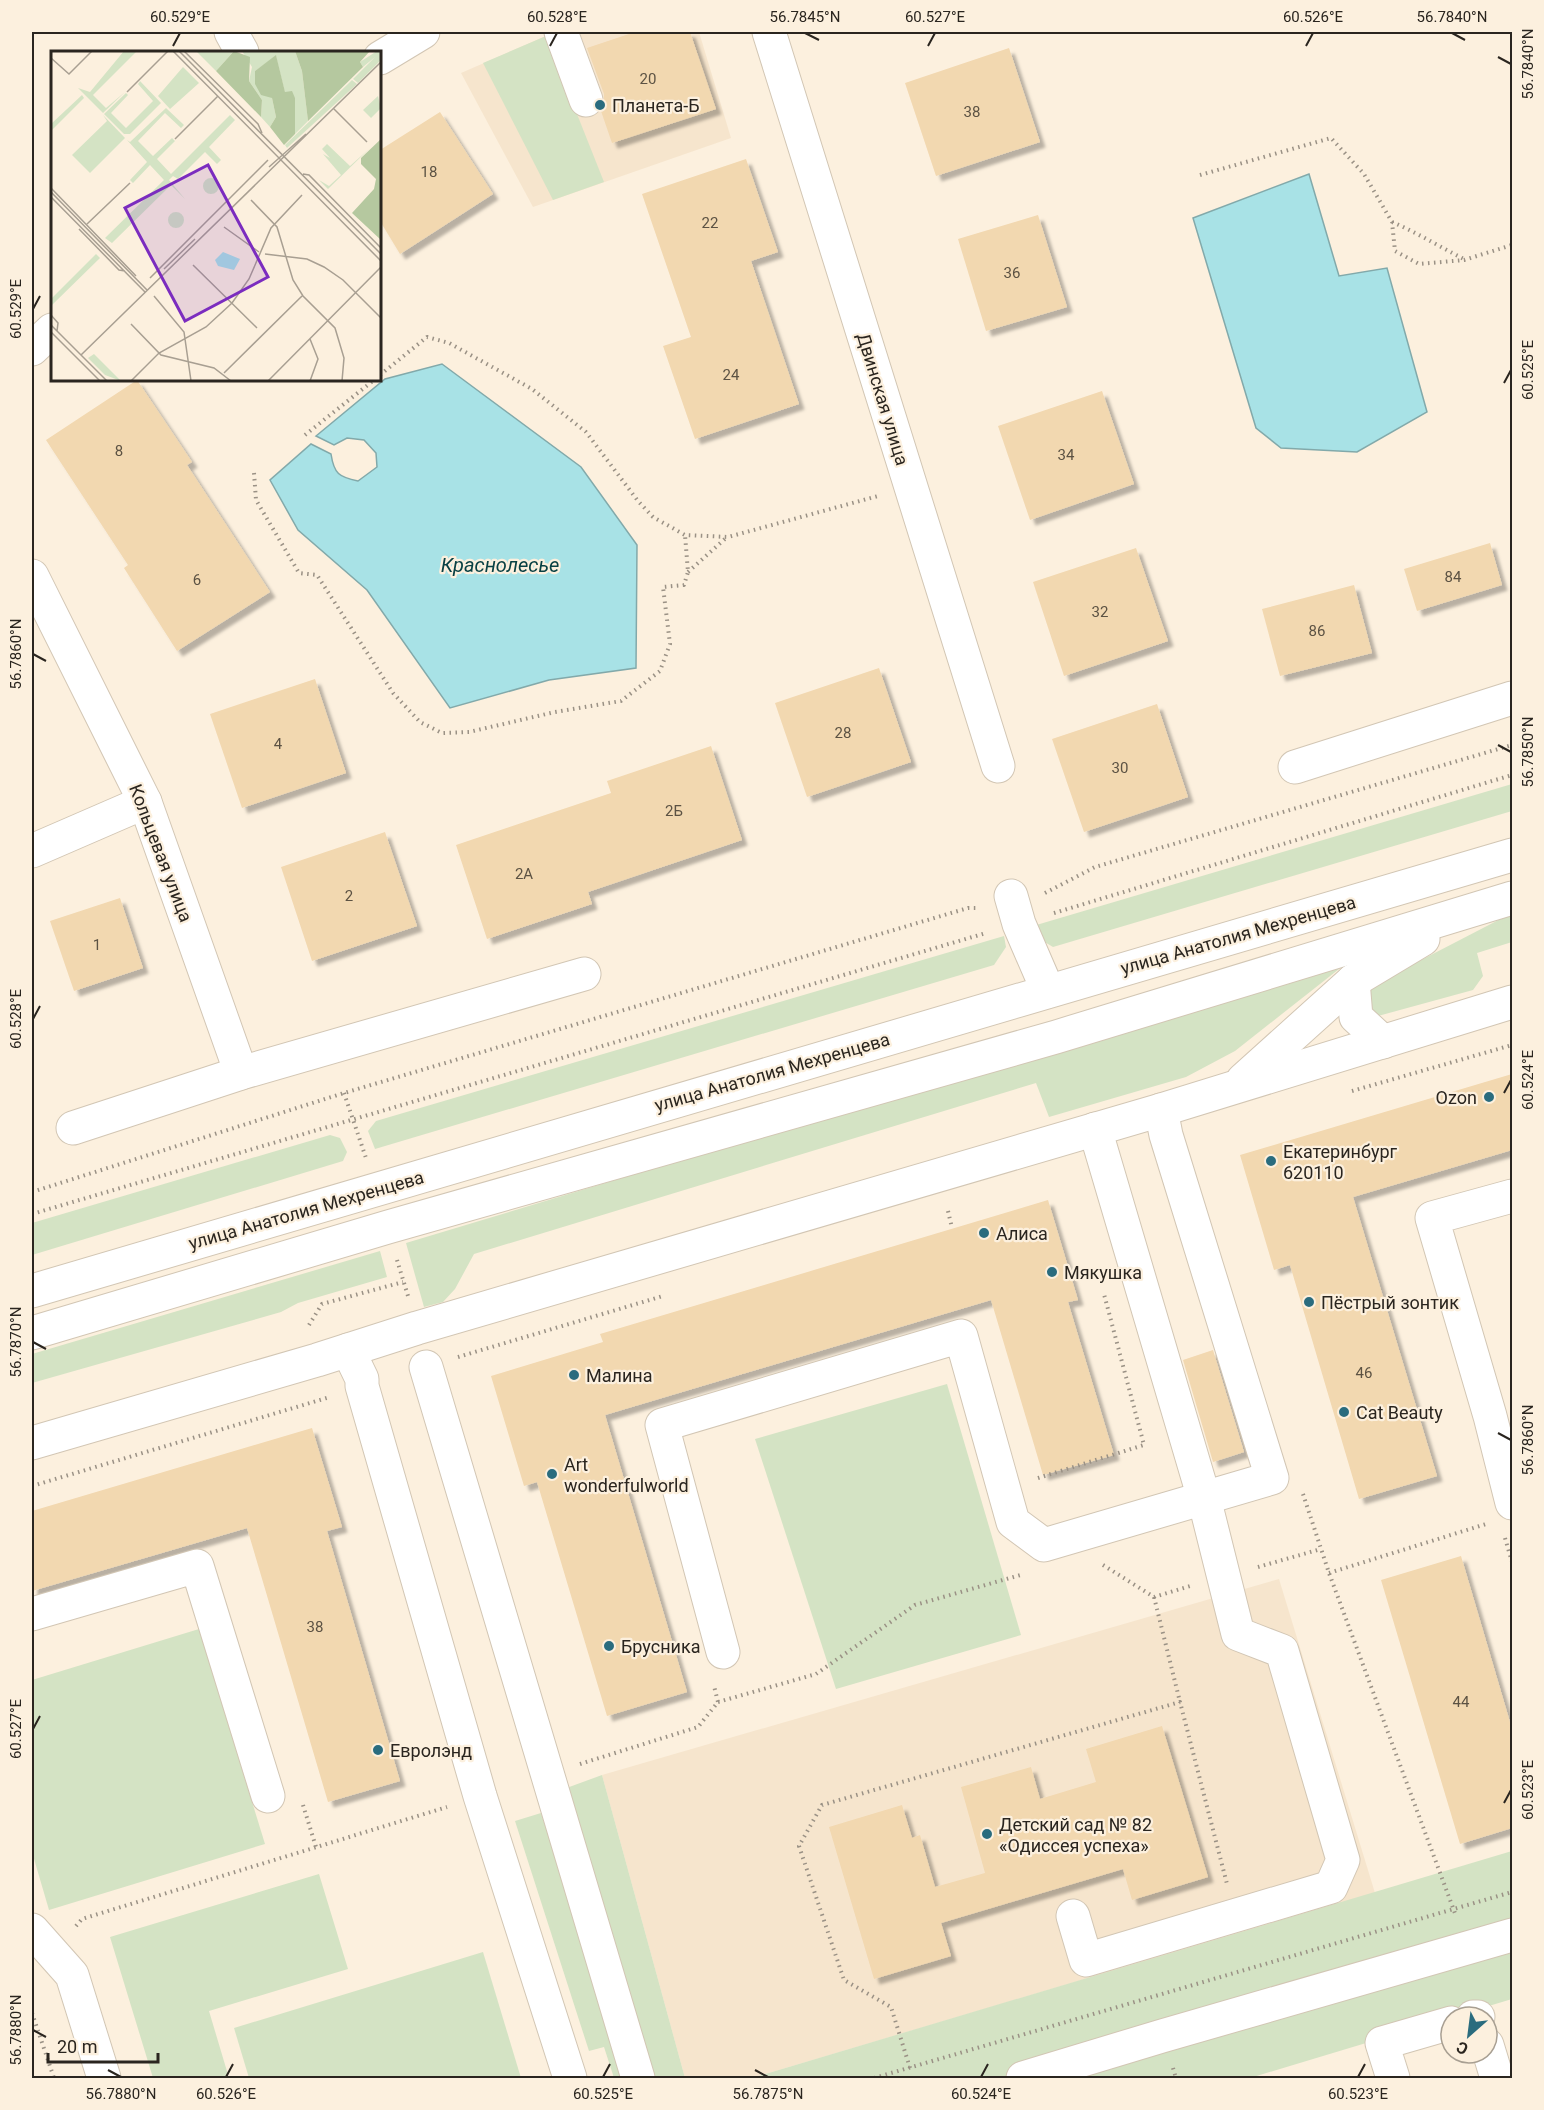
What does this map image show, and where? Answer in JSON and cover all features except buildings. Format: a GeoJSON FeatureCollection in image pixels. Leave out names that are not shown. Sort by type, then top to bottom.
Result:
{"type":"FeatureCollection","features":[{"type":"Feature","properties":{"kind":"street"},"geometry":{"type":"LineString","coordinates":[[231,32],[241,51]]}},
{"type":"Feature","properties":{"kind":"street"},"geometry":{"type":"LineString","coordinates":[[381,57],[423,32]]}},
{"type":"Feature","properties":{"kind":"street"},"geometry":{"type":"LineString","coordinates":[[561,32],[586,99]]}},
{"type":"Feature","properties":{"kind":"street","name":"Двинская улица"},"geometry":{"type":"LineString","coordinates":[[769,32],[998,766]]}},
{"type":"Feature","properties":{"kind":"street"},"geometry":{"type":"LineString","coordinates":[[32,350],[51,331]]}},
{"type":"Feature","properties":{"kind":"street","name":"Кольцевая улица"},"geometry":{"type":"LineString","coordinates":[[32,576],[145,802],[241,1073]]}},
{"type":"Feature","properties":{"kind":"street"},"geometry":{"type":"LineString","coordinates":[[1295,767],[1512,698]]}},
{"type":"Feature","properties":{"kind":"street"},"geometry":{"type":"LineString","coordinates":[[32,851],[145,802]]}},
{"type":"Feature","properties":{"kind":"street","name":"улица Анатолия Мехренцева"},"geometry":{"type":"LineString","coordinates":[[32,1291],[1512,855]]}},
{"type":"Feature","properties":{"kind":"street"},"geometry":{"type":"LineString","coordinates":[[32,1333],[399,1223],[1056,1036],[1512,898]]}},
{"type":"Feature","properties":{"kind":"street"},"geometry":{"type":"LineString","coordinates":[[1014,910],[1048,992]]}},
{"type":"Feature","properties":{"kind":"street"},"geometry":{"type":"LineString","coordinates":[[1235,1088],[1353,981],[1468,912]]}},
{"type":"Feature","properties":{"kind":"street"},"geometry":{"type":"LineString","coordinates":[[73,1128],[241,1073],[584,974]]}},
{"type":"Feature","properties":{"kind":"street"},"geometry":{"type":"LineString","coordinates":[[1353,981],[1356,1017],[1383,1042]]}},
{"type":"Feature","properties":{"kind":"street"},"geometry":{"type":"LineString","coordinates":[[32,1443],[1235,1088],[1512,1002]]}},
{"type":"Feature","properties":{"kind":"street"},"geometry":{"type":"LineString","coordinates":[[723,1652],[662,1425],[961,1336],[1012,1522],[1044,1545],[1272,1478],[1166,1136],[1161,1110]]}},
{"type":"Feature","properties":{"kind":"street"},"geometry":{"type":"LineString","coordinates":[[1073,1916],[1086,1960],[1331,1887],[1343,1860],[1282,1652],[1238,1634],[1204,1498],[1095,1129]]}},
{"type":"Feature","properties":{"kind":"street"},"geometry":{"type":"LineString","coordinates":[[1500,1513],[1490,1416],[1432,1218],[1512,1196]]}},
{"type":"Feature","properties":{"kind":"street"},"geometry":{"type":"LineString","coordinates":[[348,1350],[362,1379],[365,1398],[480,1796],[570,2079]]}},
{"type":"Feature","properties":{"kind":"street"},"geometry":{"type":"LineString","coordinates":[[426,1367],[638,2079]]}},
{"type":"Feature","properties":{"kind":"street"},"geometry":{"type":"LineString","coordinates":[[32,1614],[197,1566],[268,1796]]}},
{"type":"Feature","properties":{"kind":"street"},"geometry":{"type":"LineString","coordinates":[[1023,2079],[1162,2036],[1512,1935]]}},
{"type":"Feature","properties":{"kind":"street"},"geometry":{"type":"LineString","coordinates":[[41,1942],[72,1975],[104,2079]]}},
{"type":"Feature","properties":{"kind":"street"},"geometry":{"type":"LineString","coordinates":[[1393,2079],[1382,2043],[1439,2026]]}},
{"type":"Feature","properties":{"kind":"path"},"geometry":{"type":"LineString","coordinates":[[1200,175],[1331,138],[1364,174],[1392,222],[1395,251],[1419,264],[1464,260],[1512,245]]}},
{"type":"Feature","properties":{"kind":"path"},"geometry":{"type":"LineString","coordinates":[[1392,222],[1464,260]]}},
{"type":"Feature","properties":{"kind":"path"},"geometry":{"type":"LineString","coordinates":[[381,374],[427,337],[449,343],[532,389],[586,432],[638,501],[653,517],[685,535],[728,537],[911,487]]}},
{"type":"Feature","properties":{"kind":"path"},"geometry":{"type":"LineString","coordinates":[[305,435],[373,381]]}},
{"type":"Feature","properties":{"kind":"path"},"geometry":{"type":"LineString","coordinates":[[255,473],[256,500],[299,573],[317,575],[393,693],[420,722],[442,733],[469,732],[621,700],[660,671],[670,644],[663,587],[684,585],[688,572],[685,535]]}},
{"type":"Feature","properties":{"kind":"path"},"geometry":{"type":"LineString","coordinates":[[688,572],[728,537]]}},
{"type":"Feature","properties":{"kind":"path"},"geometry":{"type":"LineString","coordinates":[[32,1192],[344,1093],[968,908],[1014,910],[1095,867],[1512,745]]}},
{"type":"Feature","properties":{"kind":"path"},"geometry":{"type":"LineString","coordinates":[[32,1214],[1014,910],[1512,775]]}},
{"type":"Feature","properties":{"kind":"path"},"geometry":{"type":"LineString","coordinates":[[948,1211],[952,1228]]}},
{"type":"Feature","properties":{"kind":"path"},"geometry":{"type":"LineString","coordinates":[[1028,1481],[1144,1445],[1102,1285]]}},
{"type":"Feature","properties":{"kind":"path"},"geometry":{"type":"LineString","coordinates":[[1303,1492],[1329,1573],[1467,1949]]}},
{"type":"Feature","properties":{"kind":"path"},"geometry":{"type":"LineString","coordinates":[[1329,1573],[1500,1513]]}},
{"type":"Feature","properties":{"kind":"path"},"geometry":{"type":"LineString","coordinates":[[718,1702],[816,1674],[915,1605],[1051,1566],[1044,1545]]}},
{"type":"Feature","properties":{"kind":"path"},"geometry":{"type":"LineString","coordinates":[[1154,1597],[1321,1549]]}},
{"type":"Feature","properties":{"kind":"path"},"geometry":{"type":"LineString","coordinates":[[1098,1562],[1154,1597],[1235,1916]]}},
{"type":"Feature","properties":{"kind":"path"},"geometry":{"type":"LineString","coordinates":[[910,2068],[891,2007],[844,1980],[799,1846],[822,1805],[1180,1702]]}},
{"type":"Feature","properties":{"kind":"path"},"geometry":{"type":"LineString","coordinates":[[41,1942],[82,1919],[480,1796]]}},
{"type":"Feature","properties":{"kind":"path"},"geometry":{"type":"LineString","coordinates":[[874,2079],[1512,1892]]}},
{"type":"Feature","properties":{"kind":"path"},"geometry":{"type":"LineString","coordinates":[[32,2013],[54,2079]]}},
{"type":"Feature","properties":{"kind":"shaded area","name":"Планета-Б"},"geometry":{"type":"Polygon","coordinates":[[[555,32],[699,32],[731,138],[533,207],[461,73],[555,32]]]}},
{"type":"Feature","properties":{"kind":"shaded area","name":"Детский сад № 82 «Одиссея успеха»"},"geometry":{"type":"Polygon","coordinates":[[[1279,1579],[1375,1893],[752,2078],[685,2078],[602,1775],[1279,1579]]]}},
{"type":"Feature","properties":{"kind":"green space"},"geometry":{"type":"Polygon","coordinates":[[[546,36],[604,182],[553,200],[483,63],[546,36]]]}},
{"type":"Feature","properties":{"kind":"green space"},"geometry":{"type":"Polygon","coordinates":[[[1512,784],[1512,811],[1053,947],[1038,938],[1033,926],[1512,784]]]}},
{"type":"Feature","properties":{"kind":"green space"},"geometry":{"type":"Polygon","coordinates":[[[1512,913],[1512,942],[1477,953],[1483,976],[1473,990],[1378,1016],[1368,1008],[1371,986],[1512,913]]]}},
{"type":"Feature","properties":{"kind":"green space"},"geometry":{"type":"Polygon","coordinates":[[[1004,936],[1006,947],[994,965],[375,1149],[368,1131],[376,1121],[1004,936]]]}},
{"type":"Feature","properties":{"kind":"green space"},"geometry":{"type":"Polygon","coordinates":[[[1353,958],[1235,1051],[1186,1077],[1049,1117],[1036,1083],[474,1254],[455,1289],[443,1302],[424,1307],[406,1243],[1353,958]]]}},
{"type":"Feature","properties":{"kind":"green space"},"geometry":{"type":"Polygon","coordinates":[[[330,1135],[340,1138],[347,1152],[343,1161],[32,1255],[32,1223],[330,1135]]]}},
{"type":"Feature","properties":{"kind":"green space"},"geometry":{"type":"Polygon","coordinates":[[[380,1251],[387,1277],[298,1303],[281,1312],[32,1383],[32,1354],[380,1251]]]}},
{"type":"Feature","properties":{"kind":"green space"},"geometry":{"type":"Polygon","coordinates":[[[947,1384],[1021,1635],[836,1689],[755,1439],[947,1384]]]}},
{"type":"Feature","properties":{"kind":"green space"},"geometry":{"type":"Polygon","coordinates":[[[199,1629],[265,1844],[49,1910],[32,1852],[32,1680],[199,1629]]]}},
{"type":"Feature","properties":{"kind":"green space"},"geometry":{"type":"Polygon","coordinates":[[[602,1775],[685,2078],[648,2078],[561,1790],[602,1775]]]}},
{"type":"Feature","properties":{"kind":"green space"},"geometry":{"type":"Polygon","coordinates":[[[541,1813],[626,2078],[614,2078],[604,2047],[589,2051],[515,1821],[541,1813]]]}},
{"type":"Feature","properties":{"kind":"green space"},"geometry":{"type":"Polygon","coordinates":[[[1512,1851],[1512,1999],[1492,2005],[1439,2005],[1439,2021],[1250,2078],[752,2078],[1512,1851]]]}},
{"type":"Feature","properties":{"kind":"green space"},"geometry":{"type":"Polygon","coordinates":[[[319,1874],[348,1969],[209,2011],[229,2078],[153,2078],[110,1937],[319,1874]]]}},
{"type":"Feature","properties":{"kind":"green space"},"geometry":{"type":"Polygon","coordinates":[[[483,1952],[521,2078],[249,2078],[234,2028],[483,1952]]]}},
{"type":"Feature","properties":{"kind":"water"},"geometry":{"type":"Polygon","coordinates":[[[1309,174],[1339,276],[1387,268],[1427,412],[1357,452],[1281,448],[1256,428],[1193,218],[1309,174]]]}},
{"type":"Feature","properties":{"kind":"water","name":"Краснолесье"},"geometry":{"type":"Polygon","coordinates":[[[442,364],[581,467],[637,545],[636,668],[549,680],[450,708],[367,590],[298,530],[270,480],[311,444],[331,454],[338,474],[358,481],[377,467],[376,453],[364,440],[347,438],[334,445],[316,436],[385,379],[442,364]]]}},
{"type":"Feature","properties":{"kind":"place","name":"Планета-Б"},"geometry":{"type":"Point","coordinates":[600,105]}},
{"type":"Feature","properties":{"kind":"place","name":"Ozon"},"geometry":{"type":"Point","coordinates":[1489,1097]}},
{"type":"Feature","properties":{"kind":"place","name":"Екатеринбург 620110"},"geometry":{"type":"Point","coordinates":[1271,1161]}},
{"type":"Feature","properties":{"kind":"place","name":"Алиса"},"geometry":{"type":"Point","coordinates":[984,1233]}},
{"type":"Feature","properties":{"kind":"place","name":"Мякушка"},"geometry":{"type":"Point","coordinates":[1052,1272]}},
{"type":"Feature","properties":{"kind":"place","name":"Пёстрый зонтик"},"geometry":{"type":"Point","coordinates":[1309,1302]}},
{"type":"Feature","properties":{"kind":"place","name":"Малина"},"geometry":{"type":"Point","coordinates":[574,1375]}},
{"type":"Feature","properties":{"kind":"place","name":"Cat Beauty"},"geometry":{"type":"Point","coordinates":[1344,1412]}},
{"type":"Feature","properties":{"kind":"place","name":"Art wonderfulworld"},"geometry":{"type":"Point","coordinates":[552,1474]}},
{"type":"Feature","properties":{"kind":"place","name":"Брусника"},"geometry":{"type":"Point","coordinates":[609,1646]}},
{"type":"Feature","properties":{"kind":"place","name":"Евролэнд"},"geometry":{"type":"Point","coordinates":[378,1750]}},
{"type":"Feature","properties":{"kind":"place","name":"Детский сад № 82 «Одиссея успеха»"},"geometry":{"type":"Point","coordinates":[987,1834]}}]}
